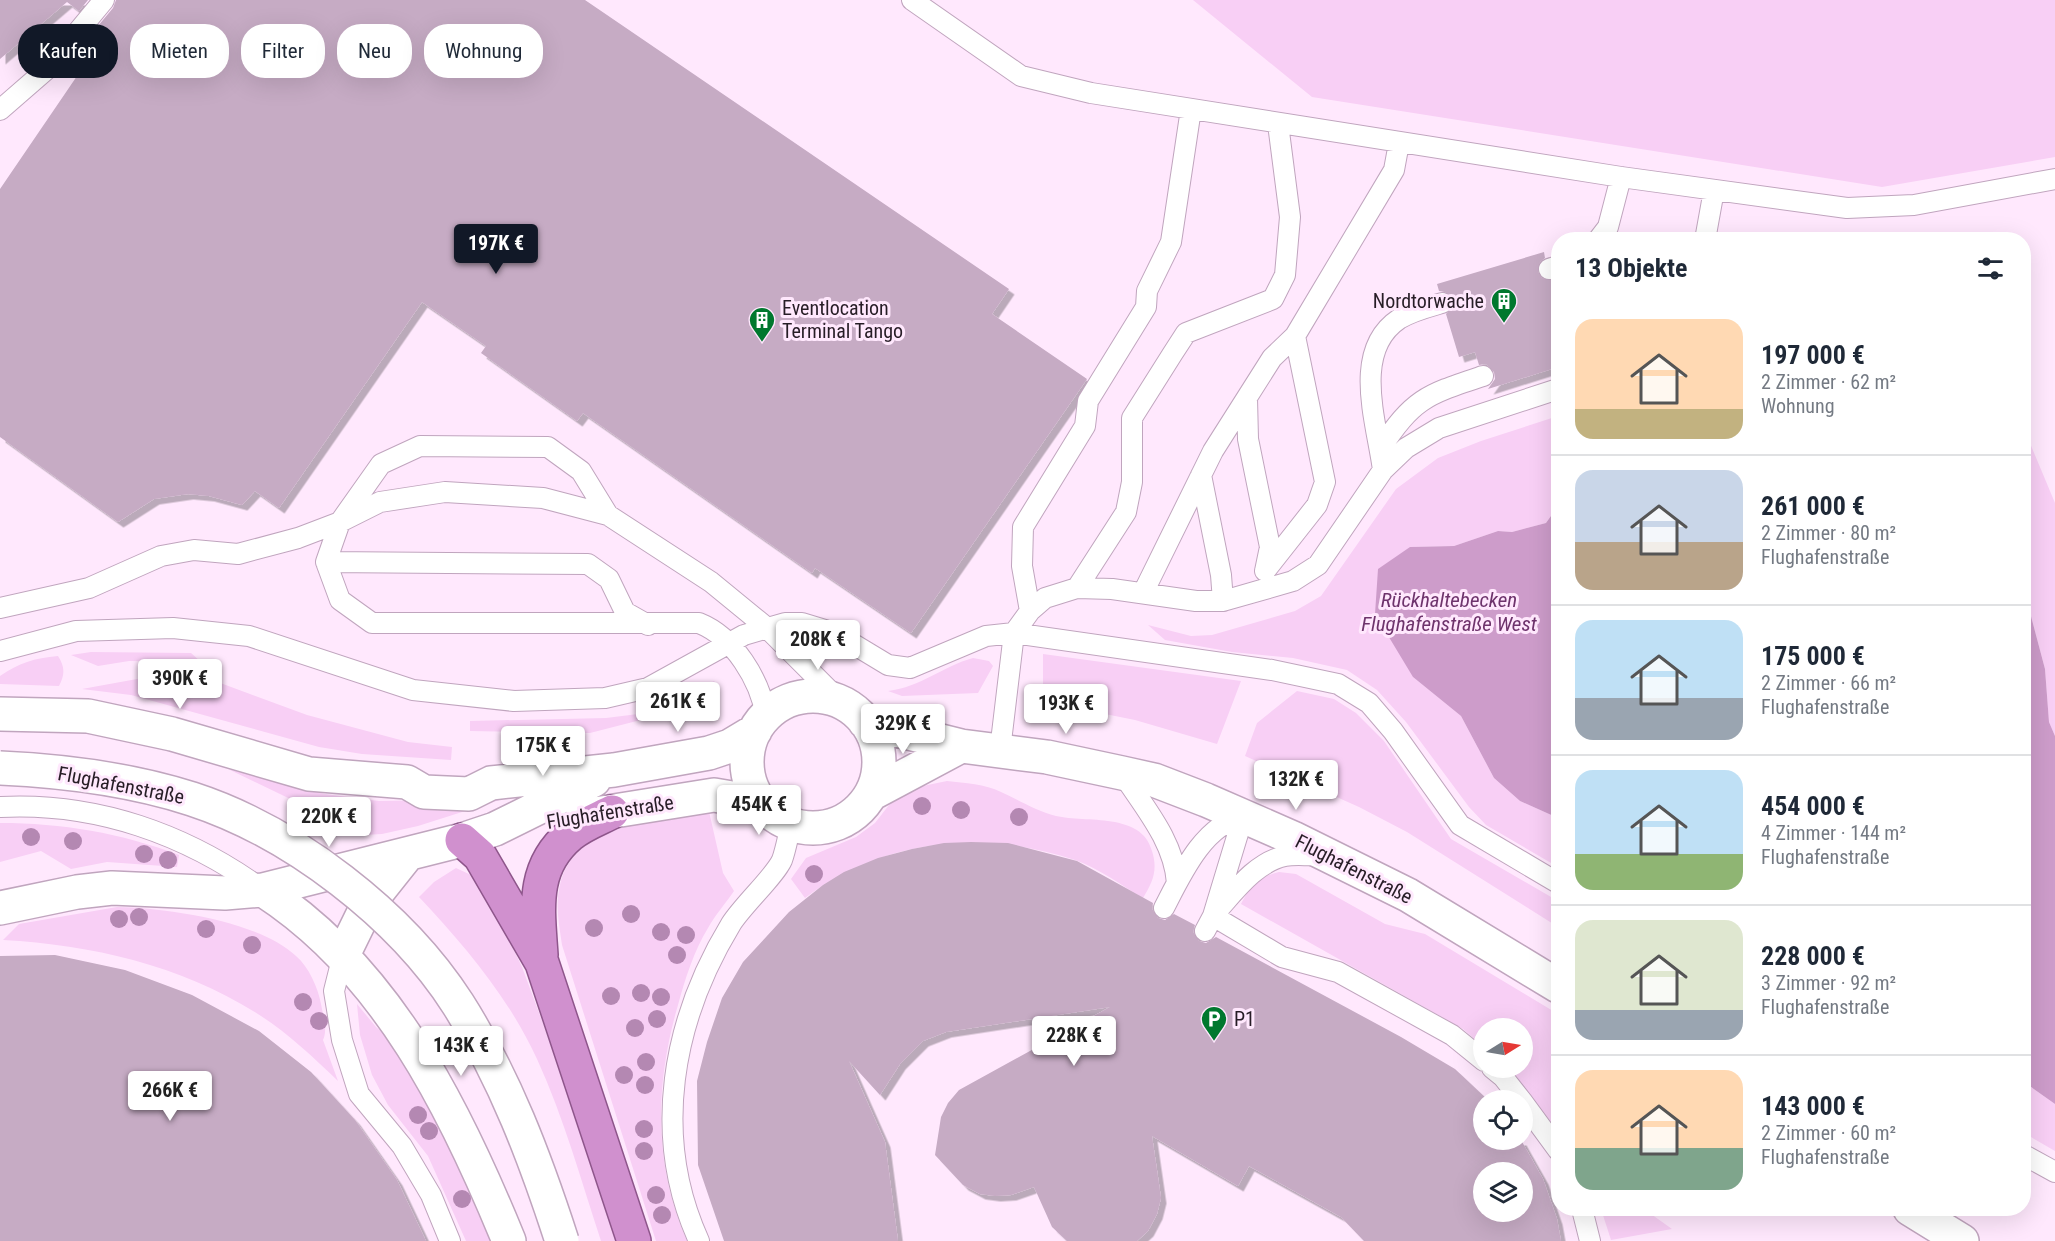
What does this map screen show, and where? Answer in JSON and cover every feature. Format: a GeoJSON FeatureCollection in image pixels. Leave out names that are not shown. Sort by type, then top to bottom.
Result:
{"type":"FeatureCollection","features":[{"type":"Feature","properties":{"kind":"highway"},"geometry":{"type":"LineString","coordinates":[[542,963],[538,911],[539,882],[552,854],[571,834],[612,812]]}},
{"type":"Feature","properties":{"kind":"highway"},"geometry":{"type":"LineString","coordinates":[[462,840],[480,855],[542,963],[634,1241]]}},
{"type":"Feature","properties":{"kind":"street","name":"Flughafenstraße"},"geometry":{"type":"LineString","coordinates":[[0,714],[88,716],[172,734],[309,774],[356,780],[407,782],[424,792],[470,794],[491,783],[614,770],[709,753],[729,746],[760,724],[778,706],[794,699],[818,697],[854,712],[962,746],[1000,750],[1154,780],[1328,855],[1408,895],[1551,982]]}},
{"type":"Feature","properties":{"kind":"street"},"geometry":{"type":"LineString","coordinates":[[854,712],[877,749],[876,780],[871,794]]}},
{"type":"Feature","properties":{"kind":"street","name":"Flughafenstraße"},"geometry":{"type":"LineString","coordinates":[[760,724],[748,749],[747,768],[752,786],[761,803],[775,816],[791,825]]}},
{"type":"Feature","properties":{"kind":"street"},"geometry":{"type":"LineString","coordinates":[[791,825],[807,828],[837,824],[851,816],[871,794],[962,746]]}},
{"type":"Feature","properties":{"kind":"street","name":"Flughafenstraße"},"geometry":{"type":"LineString","coordinates":[[0,768],[69,772],[102,777],[194,800],[259,828],[358,894],[403,936],[430,966],[473,1029],[519,1118],[562,1241]]}},
{"type":"Feature","properties":{"kind":"street","name":"Flughafenstraße"},"geometry":{"type":"LineString","coordinates":[[0,908],[77,892],[112,888],[225,893],[263,890],[407,855],[495,829],[614,770]]}},
{"type":"Feature","properties":{"kind":"street","name":"Flughafenstraße"},"geometry":{"type":"LineString","coordinates":[[495,829],[714,795],[761,803]]}},
{"type":"Feature","properties":{"kind":"street"},"geometry":{"type":"LineString","coordinates":[[343,955],[368,904],[407,855]]}},
{"type":"Feature","properties":{"kind":"street"},"geometry":{"type":"LineString","coordinates":[[263,890],[315,927],[343,955],[375,994],[432,1077],[485,1181],[509,1241]]}},
{"type":"Feature","properties":{"kind":"street"},"geometry":{"type":"LineString","coordinates":[[1921,1216],[1962,1241]]}},
{"type":"Feature","properties":{"kind":"lane"},"geometry":{"type":"LineString","coordinates":[[0,110],[46,70],[104,0]]}},
{"type":"Feature","properties":{"kind":"lane"},"geometry":{"type":"LineString","coordinates":[[912,0],[1021,76],[1091,93],[1399,143],[1847,208],[1914,205],[2055,179]]}},
{"type":"Feature","properties":{"kind":"lane"},"geometry":{"type":"LineString","coordinates":[[1030,611],[1022,566],[1023,527],[1085,426],[1088,401],[1146,307],[1147,291],[1172,242],[1191,109]]}},
{"type":"Feature","properties":{"kind":"lane"},"geometry":{"type":"LineString","coordinates":[[1077,588],[1126,512],[1132,482],[1132,418],[1186,333],[1274,299],[1285,275],[1290,217],[1278,124]]}},
{"type":"Feature","properties":{"kind":"lane"},"geometry":{"type":"LineString","coordinates":[[1143,593],[1213,451],[1272,358],[1295,336],[1394,170],[1399,143]]}},
{"type":"Feature","properties":{"kind":"lane"},"geometry":{"type":"LineString","coordinates":[[1604,232],[1608,227],[1621,177]]}},
{"type":"Feature","properties":{"kind":"lane"},"geometry":{"type":"LineString","coordinates":[[1706,232],[1714,190]]}},
{"type":"Feature","properties":{"kind":"lane"},"geometry":{"type":"LineString","coordinates":[[1383,470],[1372,406],[1371,371],[1375,347],[1384,332],[1400,319],[1442,303]]}},
{"type":"Feature","properties":{"kind":"lane"},"geometry":{"type":"LineString","coordinates":[[1251,594],[1265,571],[1317,505],[1325,482],[1295,336]]}},
{"type":"Feature","properties":{"kind":"lane"},"geometry":{"type":"LineString","coordinates":[[1380,449],[1401,418],[1421,400],[1483,376]]}},
{"type":"Feature","properties":{"kind":"lane"},"geometry":{"type":"LineString","coordinates":[[1000,750],[1014,633],[1030,611],[1045,598],[1077,588],[1143,593],[1196,601],[1223,601],[1293,581],[1318,565],[1383,470],[1406,448],[1440,428],[1551,391]]}},
{"type":"Feature","properties":{"kind":"lane"},"geometry":{"type":"LineString","coordinates":[[1247,398],[1248,439],[1270,547],[1265,571]]}},
{"type":"Feature","properties":{"kind":"lane"},"geometry":{"type":"LineString","coordinates":[[608,515],[580,471],[548,447],[420,446],[381,464],[340,522],[326,562],[340,600],[372,623],[648,625],[699,623],[714,629],[728,642],[762,695],[760,724]]}},
{"type":"Feature","properties":{"kind":"lane"},"geometry":{"type":"LineString","coordinates":[[1201,475],[1221,575],[1223,601]]}},
{"type":"Feature","properties":{"kind":"lane"},"geometry":{"type":"LineString","coordinates":[[0,608],[89,588],[161,556],[194,550],[238,554],[298,538],[340,522],[380,502],[445,492],[543,498],[608,515],[711,582],[766,627],[854,712]]}},
{"type":"Feature","properties":{"kind":"lane"},"geometry":{"type":"LineString","coordinates":[[326,562],[588,564],[609,579],[625,612],[648,625]]}},
{"type":"Feature","properties":{"kind":"lane"},"geometry":{"type":"LineString","coordinates":[[0,651],[76,631],[184,629],[249,636],[413,690],[514,701],[605,698],[648,688],[728,642],[766,627],[802,623],[835,633],[888,665],[910,668],[986,636],[1014,633],[1272,670],[1338,684],[1369,703],[1394,731],[1460,825],[1551,879]]}},
{"type":"Feature","properties":{"kind":"lane"},"geometry":{"type":"LineString","coordinates":[[1122,773],[1169,846],[1176,866],[1177,884]]}},
{"type":"Feature","properties":{"kind":"lane"},"geometry":{"type":"LineString","coordinates":[[0,807],[72,809],[139,825],[199,849],[233,868],[263,890]]}},
{"type":"Feature","properties":{"kind":"lane"},"geometry":{"type":"LineString","coordinates":[[1164,908],[1177,884],[1212,832],[1230,819],[1243,817],[1209,923]]}},
{"type":"Feature","properties":{"kind":"lane"},"geometry":{"type":"LineString","coordinates":[[699,1241],[686,1212],[675,1170],[671,1130],[674,1079],[681,1038],[696,994],[716,949],[741,908],[781,862],[791,825]]}},
{"type":"Feature","properties":{"kind":"lane"},"geometry":{"type":"LineString","coordinates":[[1209,923],[1246,879],[1265,866],[1284,856],[1328,855]]}},
{"type":"Feature","properties":{"kind":"lane"},"geometry":{"type":"LineString","coordinates":[[1209,923],[1282,957],[1338,972],[1452,1035],[1473,1052]]}},
{"type":"Feature","properties":{"kind":"lane"},"geometry":{"type":"LineString","coordinates":[[343,955],[334,991],[342,1040],[359,1094],[402,1146],[430,1195],[450,1241]]}},
{"type":"Feature","properties":{"kind":"lane"},"geometry":{"type":"LineString","coordinates":[[1504,1078],[1513,1090]]}},
{"type":"Feature","properties":{"kind":"lane"},"geometry":{"type":"LineString","coordinates":[[1533,1116],[1551,1140]]}},
{"type":"Feature","properties":{"kind":"lane"},"geometry":{"type":"LineString","coordinates":[[2031,1159],[2055,1172]]}},
{"type":"Feature","properties":{"kind":"lane"},"geometry":{"type":"LineString","coordinates":[[1584,1216],[1590,1241]]}},
{"type":"Feature","properties":{"kind":"shaded area"},"geometry":{"type":"Polygon","coordinates":[[[1193,0],[2055,0],[2055,157],[1882,187],[1312,97],[1193,0]]]}},
{"type":"Feature","properties":{"kind":"shaded area"},"geometry":{"type":"Polygon","coordinates":[[[1551,418],[1551,516],[1546,523],[1512,532],[1498,531],[1454,546],[1410,547],[1413,677],[1461,716],[1494,778],[1520,801],[1551,815],[1551,863],[1486,825],[1469,807],[1406,722],[1377,690],[1347,670],[1293,658],[1232,652],[1165,640],[1148,625],[1191,636],[1212,635],[1295,611],[1321,596],[1396,489],[1438,458],[1551,418]]]}},
{"type":"Feature","properties":{"kind":"shaded area"},"geometry":{"type":"Polygon","coordinates":[[[2031,446],[2055,503],[2055,736],[2049,722],[2045,669],[2031,616],[2031,446]]]}},
{"type":"Feature","properties":{"kind":"shaded area"},"geometry":{"type":"Polygon","coordinates":[[[91,652],[191,653],[201,662],[129,661],[98,666],[71,655],[91,652]]]}},
{"type":"Feature","properties":{"kind":"shaded area"},"geometry":{"type":"Polygon","coordinates":[[[1043,654],[1241,681],[1217,744],[1135,720],[1050,703],[1043,688],[1043,654]]]}},
{"type":"Feature","properties":{"kind":"shaded area"},"geometry":{"type":"Polygon","coordinates":[[[58,656],[63,671],[59,686],[0,684],[0,676],[14,668],[41,658],[58,656]]]}},
{"type":"Feature","properties":{"kind":"shaded area"},"geometry":{"type":"Polygon","coordinates":[[[973,658],[989,661],[993,666],[978,693],[902,696],[888,691],[911,685],[973,658]]]}},
{"type":"Feature","properties":{"kind":"shaded area"},"geometry":{"type":"Polygon","coordinates":[[[137,679],[215,681],[307,715],[408,742],[452,747],[451,760],[362,754],[319,747],[131,695],[82,689],[137,679]]]}},
{"type":"Feature","properties":{"kind":"shaded area"},"geometry":{"type":"Polygon","coordinates":[[[714,681],[717,685],[664,714],[590,733],[470,731],[470,721],[606,718],[662,711],[714,681]]]}},
{"type":"Feature","properties":{"kind":"shaded area"},"geometry":{"type":"Polygon","coordinates":[[[1297,691],[1334,699],[1356,713],[1384,741],[1451,839],[1551,897],[1551,923],[1407,832],[1359,807],[1245,756],[1257,723],[1297,691]]]}},
{"type":"Feature","properties":{"kind":"shaded area"},"geometry":{"type":"Polygon","coordinates":[[[228,769],[325,794],[379,801],[503,799],[418,826],[382,834],[347,836],[307,807],[228,769]]]}},
{"type":"Feature","properties":{"kind":"shaded area"},"geometry":{"type":"Polygon","coordinates":[[[947,781],[988,787],[1056,816],[1112,822],[1137,830],[1146,839],[1155,864],[1154,876],[1147,892],[1143,898],[1084,863],[1040,850],[970,843],[935,845],[901,852],[868,863],[836,878],[805,898],[791,879],[806,858],[856,837],[875,823],[896,796],[918,787],[947,781]]]}},
{"type":"Feature","properties":{"kind":"shaded area"},"geometry":{"type":"Polygon","coordinates":[[[708,807],[723,873],[734,891],[698,946],[690,965],[670,1035],[662,1094],[663,1153],[668,1183],[687,1241],[656,1241],[562,945],[558,900],[560,885],[568,865],[582,849],[600,837],[643,821],[708,807]]]}},
{"type":"Feature","properties":{"kind":"shaded area"},"geometry":{"type":"Polygon","coordinates":[[[0,823],[69,827],[113,835],[179,855],[177,867],[107,862],[71,869],[41,851],[0,862],[0,823]]]}},
{"type":"Feature","properties":{"kind":"shaded area"},"geometry":{"type":"Polygon","coordinates":[[[456,868],[471,875],[487,893],[522,967],[581,1125],[617,1241],[601,1241],[556,1104],[526,1037],[485,974],[419,897],[434,882],[456,868]]]}},
{"type":"Feature","properties":{"kind":"shaded area"},"geometry":{"type":"Polygon","coordinates":[[[1279,872],[1296,874],[1385,924],[1425,934],[1551,1010],[1551,1122],[1533,1099],[1533,1090],[1526,1090],[1517,1078],[1533,1078],[1533,1018],[1473,1018],[1473,1038],[1463,1029],[1241,904],[1256,883],[1266,876],[1279,872]]]}},
{"type":"Feature","properties":{"kind":"shaded area"},"geometry":{"type":"Polygon","coordinates":[[[117,907],[161,910],[236,925],[280,944],[296,956],[309,972],[318,991],[325,1022],[323,1040],[338,1081],[271,1023],[201,984],[169,971],[104,953],[3,940],[19,924],[117,907]]]}},
{"type":"Feature","properties":{"kind":"shaded area"},"geometry":{"type":"Polygon","coordinates":[[[357,1004],[376,1027],[392,1041],[423,1090],[494,1241],[466,1241],[428,1156],[388,1105],[372,1075],[360,1035],[357,1004]]]}},
{"type":"Feature","properties":{"kind":"shaded area"},"geometry":{"type":"Polygon","coordinates":[[[2031,1087],[2055,1104],[2055,1151],[2031,1137],[2031,1087]]]}},
{"type":"Feature","properties":{"kind":"shaded area"},"geometry":{"type":"Polygon","coordinates":[[[1603,1216],[1654,1216],[1672,1229],[1611,1240],[1603,1216]]]}},
{"type":"Feature","properties":{"kind":"water","name":"Rückhaltebecken Flughafenstraße West"},"geometry":{"type":"Polygon","coordinates":[[[1551,516],[1551,815],[1520,801],[1494,778],[1461,716],[1413,677],[1375,614],[1378,569],[1410,547],[1454,546],[1498,531],[1512,532],[1546,523],[1551,516]]]}},
{"type":"Feature","properties":{"kind":"water"},"geometry":{"type":"Polygon","coordinates":[[[2031,616],[2045,669],[2049,722],[2055,736],[2055,1104],[2031,1087],[2031,616]]]}},
{"type":"Feature","properties":{"kind":"building"},"geometry":{"type":"Polygon","coordinates":[[[0,0],[88,0],[79,11],[67,2],[41,24],[18,24],[18,44],[0,59],[0,0]]]}},
{"type":"Feature","properties":{"kind":"building","name":"Eventlocation Terminal Tango"},"geometry":{"type":"Polygon","coordinates":[[[116,0],[585,0],[1009,289],[992,314],[1087,379],[911,633],[815,568],[812,573],[583,413],[577,421],[481,353],[486,346],[422,302],[279,508],[255,491],[242,505],[209,496],[188,494],[154,499],[118,522],[0,437],[0,189],[76,78],[118,78],[118,24],[100,24],[113,8],[116,0]]]}},
{"type":"Feature","properties":{"kind":"building"},"geometry":{"type":"Polygon","coordinates":[[[1544,252],[1545,258],[1540,262],[1538,272],[1542,278],[1551,280],[1551,369],[1488,389],[1495,379],[1494,372],[1486,364],[1479,365],[1475,352],[1459,357],[1446,314],[1453,306],[1453,299],[1445,292],[1439,291],[1437,284],[1544,252]]]}},
{"type":"Feature","properties":{"kind":"building","name":"P1"},"geometry":{"type":"Polygon","coordinates":[[[971,842],[1008,843],[1077,861],[1153,903],[1152,909],[1158,918],[1165,920],[1174,914],[1195,925],[1193,932],[1199,941],[1206,943],[1216,937],[1401,1037],[1455,1069],[1477,1090],[1473,1090],[1473,1150],[1527,1150],[1543,1179],[1551,1202],[1551,1216],[1556,1216],[1561,1241],[1364,1241],[1341,1217],[1249,1166],[1238,1186],[1152,1136],[1161,1198],[1157,1214],[1148,1231],[1137,1241],[1067,1241],[1052,1227],[1034,1187],[1011,1195],[995,1196],[980,1194],[963,1185],[935,1155],[941,1117],[948,1103],[959,1090],[1110,1007],[946,1032],[923,1041],[900,1064],[880,1095],[849,1061],[885,1142],[898,1241],[724,1241],[698,1165],[697,1081],[722,998],[743,962],[789,912],[823,885],[844,872],[878,858],[944,843],[971,842]]]}},
{"type":"Feature","properties":{"kind":"building"},"geometry":{"type":"Polygon","coordinates":[[[55,955],[125,970],[192,995],[259,1031],[311,1072],[355,1120],[397,1180],[426,1241],[0,1241],[0,956],[55,955]]]}},
{"type":"Feature","properties":{"kind":"place","name":"Nordtorwache"},"geometry":{"type":"Point","coordinates":[1504,324]}},
{"type":"Feature","properties":{"kind":"place","name":"Eventlocation Terminal Tango"},"geometry":{"type":"Point","coordinates":[762,343]}},
{"type":"Feature","properties":{"kind":"place","name":"P1"},"geometry":{"type":"Point","coordinates":[1214,1042]}}]}
